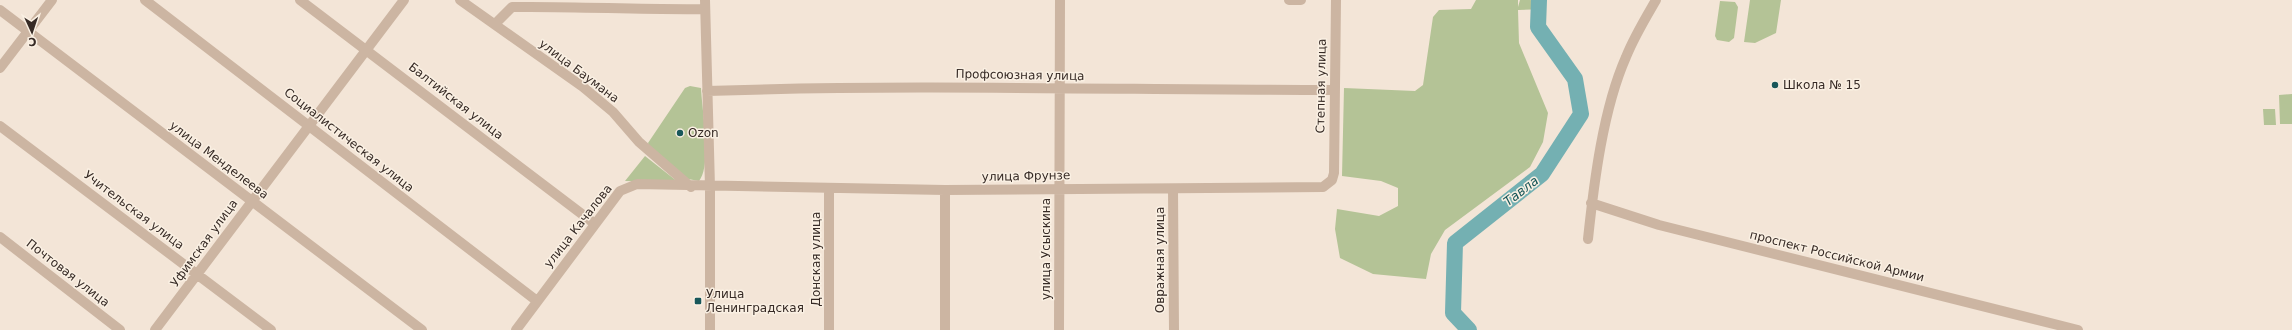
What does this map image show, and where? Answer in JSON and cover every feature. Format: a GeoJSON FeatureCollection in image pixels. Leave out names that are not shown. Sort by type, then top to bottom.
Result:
{"type":"FeatureCollection","features":[{"type":"Feature","properties":{"kind":"street"},"geometry":{"type":"LineString","coordinates":[[0,68],[52,0]]}},
{"type":"Feature","properties":{"kind":"street","name":"Социалистическая улица"},"geometry":{"type":"LineString","coordinates":[[145,0],[536,301]]}},
{"type":"Feature","properties":{"kind":"street","name":"Балтийская улица"},"geometry":{"type":"LineString","coordinates":[[300,0],[368,50],[594,224]]}},
{"type":"Feature","properties":{"kind":"street","name":"Уфимская улица"},"geometry":{"type":"LineString","coordinates":[[155,330],[251,201],[368,50],[404,0]]}},
{"type":"Feature","properties":{"kind":"street","name":"улица Баумана"},"geometry":{"type":"LineString","coordinates":[[460,0],[601,102],[613,112],[639,142],[691,187]]}},
{"type":"Feature","properties":{"kind":"street","name":"улица Усыскина"},"geometry":{"type":"LineString","coordinates":[[1059,330],[1060,0]]}},
{"type":"Feature","properties":{"kind":"street"},"geometry":{"type":"LineString","coordinates":[[1289,0],[1301,0]]}},
{"type":"Feature","properties":{"kind":"street","name":"Степная улица"},"geometry":{"type":"LineString","coordinates":[[1334,173],[1333,90],[1336,0]]}},
{"type":"Feature","properties":{"kind":"street"},"geometry":{"type":"LineString","coordinates":[[1588,239],[1592,203],[1605,126],[1617,81],[1626,58],[1656,0]]}},
{"type":"Feature","properties":{"kind":"street"},"geometry":{"type":"LineString","coordinates":[[495,24],[512,7],[576,6],[646,10],[705,4],[710,187],[710,330]]}},
{"type":"Feature","properties":{"kind":"street","name":"улица Менделеева"},"geometry":{"type":"LineString","coordinates":[[0,10],[422,330]]}},
{"type":"Feature","properties":{"kind":"street","name":"Профсоюзная улица"},"geometry":{"type":"LineString","coordinates":[[707,91],[792,88],[974,87],[1060,90],[1333,90]]}},
{"type":"Feature","properties":{"kind":"street","name":"Учительская улица"},"geometry":{"type":"LineString","coordinates":[[0,126],[271,330]]}},
{"type":"Feature","properties":{"kind":"street","name":"улица Фрунзе"},"geometry":{"type":"LineString","coordinates":[[710,187],[946,190],[1324,187],[1332,180],[1334,173]]}},
{"type":"Feature","properties":{"kind":"street","name":"улица Качалова"},"geometry":{"type":"LineString","coordinates":[[516,330],[536,301],[620,191],[631,187],[655,183],[691,187],[710,187]]}},
{"type":"Feature","properties":{"kind":"street","name":"Донская улица"},"geometry":{"type":"LineString","coordinates":[[829,188],[829,330]]}},
{"type":"Feature","properties":{"kind":"street","name":"Овражная улица"},"geometry":{"type":"LineString","coordinates":[[1173,189],[1174,330]]}},
{"type":"Feature","properties":{"kind":"street"},"geometry":{"type":"LineString","coordinates":[[945,330],[946,190]]}},
{"type":"Feature","properties":{"kind":"street","name":"проспект Российской Армии"},"geometry":{"type":"LineString","coordinates":[[1592,203],[1659,225],[2078,330]]}},
{"type":"Feature","properties":{"kind":"street","name":"Почтовая улица"},"geometry":{"type":"LineString","coordinates":[[0,237],[120,330]]}},
{"type":"Feature","properties":{"kind":"green space"},"geometry":{"type":"Polygon","coordinates":[[[1476,0],[1518,0],[1518,7],[1520,0],[1545,0],[1545,9],[1518,10],[1519,43],[1548,113],[1543,142],[1530,167],[1445,230],[1431,254],[1426,279],[1373,274],[1340,258],[1335,229],[1337,209],[1379,216],[1398,206],[1398,188],[1381,181],[1342,176],[1344,88],[1415,91],[1423,85],[1433,17],[1439,10],[1471,9],[1476,0]]]}},
{"type":"Feature","properties":{"kind":"green space"},"geometry":{"type":"Polygon","coordinates":[[[1750,0],[1781,0],[1776,33],[1755,43],[1744,42],[1750,0]]]}},
{"type":"Feature","properties":{"kind":"green space"},"geometry":{"type":"Polygon","coordinates":[[[1720,1],[1735,2],[1738,7],[1734,38],[1729,42],[1717,40],[1715,36],[1720,1]]]}},
{"type":"Feature","properties":{"kind":"green space"},"geometry":{"type":"Polygon","coordinates":[[[690,86],[701,88],[706,150],[703,173],[699,181],[688,179],[650,148],[648,143],[685,88],[690,86]]]}},
{"type":"Feature","properties":{"kind":"green space"},"geometry":{"type":"Polygon","coordinates":[[[2292,94],[2292,124],[2280,124],[2279,95],[2292,94]]]}},
{"type":"Feature","properties":{"kind":"green space"},"geometry":{"type":"Polygon","coordinates":[[[2263,109],[2275,109],[2276,125],[2264,125],[2263,109]]]}},
{"type":"Feature","properties":{"kind":"green space"},"geometry":{"type":"Polygon","coordinates":[[[645,156],[678,182],[625,181],[645,156]]]}},
{"type":"Feature","properties":{"kind":"waterway","name":"Тавла"},"geometry":{"type":"LineString","coordinates":[[1469,330],[1453,313],[1455,243],[1542,174],[1581,114],[1575,79],[1538,27],[1539,0]]}},
{"type":"Feature","properties":{"kind":"place","name":"Школа № 15"},"geometry":{"type":"Point","coordinates":[1775,85]}},
{"type":"Feature","properties":{"kind":"place","name":"Ozon"},"geometry":{"type":"Point","coordinates":[680,133]}},
{"type":"Feature","properties":{"kind":"place","name":"Улица Ленинградская"},"geometry":{"type":"Point","coordinates":[698,301]}}]}
